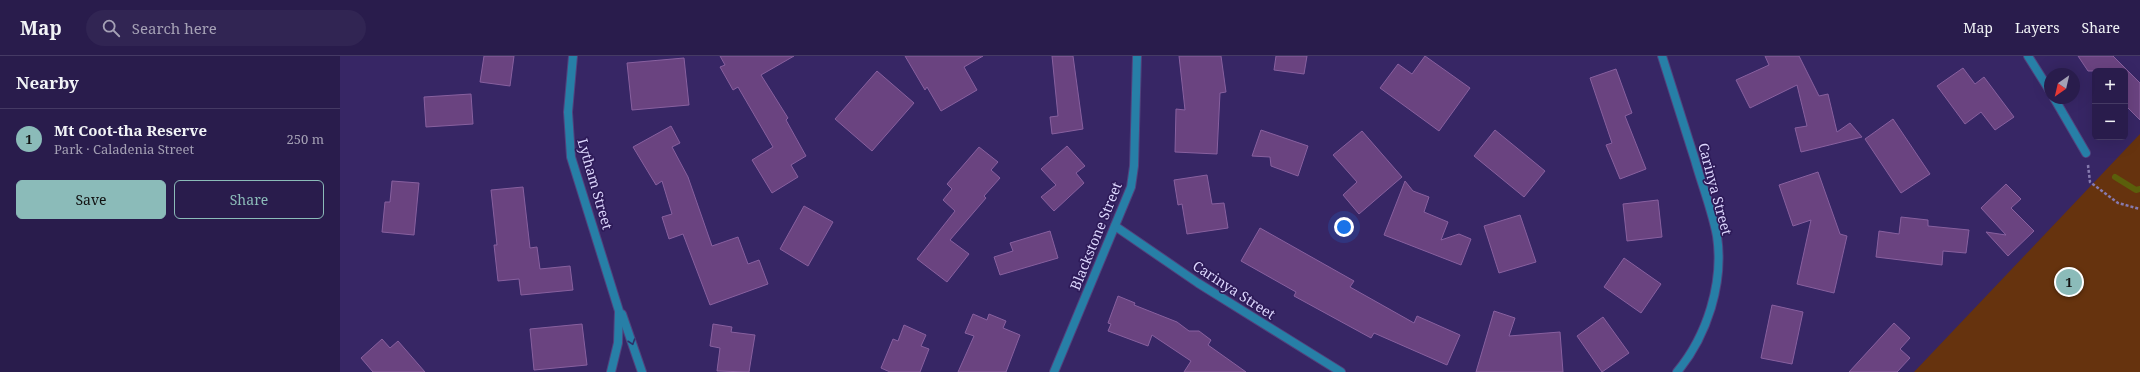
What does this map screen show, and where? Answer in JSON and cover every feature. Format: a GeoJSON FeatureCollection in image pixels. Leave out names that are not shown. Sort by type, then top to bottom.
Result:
{"type":"FeatureCollection","features":[{"type":"Feature","properties":{"kind":"street","name":"Lytham Street"},"geometry":{"type":"LineString","coordinates":[[573,56],[568,112],[570,149],[575,172],[642,372]]}},
{"type":"Feature","properties":{"kind":"street","name":"Blackstone Street"},"geometry":{"type":"LineString","coordinates":[[1054,372],[1131,186],[1134,166],[1137,56]]}},
{"type":"Feature","properties":{"kind":"street","name":"Carinya Street"},"geometry":{"type":"LineString","coordinates":[[1662,56],[1713,219],[1718,258],[1716,283],[1706,322],[1697,343],[1677,372]]}},
{"type":"Feature","properties":{"kind":"street"},"geometry":{"type":"LineString","coordinates":[[2028,56],[2044,81]]}},
{"type":"Feature","properties":{"kind":"street"},"geometry":{"type":"LineString","coordinates":[[2057,104],[2086,153]]}},
{"type":"Feature","properties":{"kind":"street","name":"Carinya Street"},"geometry":{"type":"LineString","coordinates":[[1115,226],[1198,284],[1342,372]]}},
{"type":"Feature","properties":{"kind":"street","name":"Lytham Street"},"geometry":{"type":"LineString","coordinates":[[611,372],[620,326],[615,292]]}},
{"type":"Feature","properties":{"kind":"path"},"geometry":{"type":"LineString","coordinates":[[2086,153],[2090,182],[2118,203],[2140,209]]}},
{"type":"Feature","properties":{"kind":"shaded area"},"geometry":{"type":"Polygon","coordinates":[[[2140,134],[2140,372],[1914,372],[2140,134]]]}},
{"type":"Feature","properties":{"kind":"building"},"geometry":{"type":"Polygon","coordinates":[[[484,56],[514,56],[510,86],[480,82],[484,56]]]}},
{"type":"Feature","properties":{"kind":"building"},"geometry":{"type":"Polygon","coordinates":[[[720,56],[794,56],[761,75],[788,118],[786,120],[806,156],[791,165],[798,177],[772,193],[752,160],[773,147],[738,87],[733,90],[720,67],[725,65],[720,56]]]}},
{"type":"Feature","properties":{"kind":"building"},"geometry":{"type":"Polygon","coordinates":[[[905,56],[983,56],[964,67],[977,90],[941,111],[927,87],[925,90],[905,56]]]}},
{"type":"Feature","properties":{"kind":"building"},"geometry":{"type":"Polygon","coordinates":[[[1052,56],[1073,56],[1083,129],[1052,134],[1050,117],[1058,116],[1052,56]]]}},
{"type":"Feature","properties":{"kind":"building"},"geometry":{"type":"Polygon","coordinates":[[[1179,56],[1221,56],[1226,92],[1220,93],[1217,154],[1175,152],[1176,109],[1185,110],[1179,56]]]}},
{"type":"Feature","properties":{"kind":"building"},"geometry":{"type":"Polygon","coordinates":[[[1276,56],[1307,56],[1304,74],[1274,70],[1276,56]]]}},
{"type":"Feature","properties":{"kind":"building"},"geometry":{"type":"Polygon","coordinates":[[[1425,56],[1470,88],[1439,131],[1380,88],[1398,64],[1412,74],[1425,56]]]}},
{"type":"Feature","properties":{"kind":"building"},"geometry":{"type":"Polygon","coordinates":[[[1765,56],[1799,56],[1819,96],[1828,94],[1837,132],[1850,123],[1862,137],[1801,152],[1795,128],[1807,126],[1797,85],[1750,108],[1736,80],[1769,65],[1765,56]]]}},
{"type":"Feature","properties":{"kind":"building"},"geometry":{"type":"Polygon","coordinates":[[[2078,56],[2113,56],[2125,68],[2092,68],[2092,71],[2088,71],[2078,56]]]}},
{"type":"Feature","properties":{"kind":"building"},"geometry":{"type":"Polygon","coordinates":[[[684,58],[689,105],[632,110],[627,63],[684,58]]]}},
{"type":"Feature","properties":{"kind":"building"},"geometry":{"type":"Polygon","coordinates":[[[1963,68],[1975,84],[1984,77],[2014,117],[1995,130],[1981,112],[1965,124],[1937,86],[1963,68]]]}},
{"type":"Feature","properties":{"kind":"building"},"geometry":{"type":"Polygon","coordinates":[[[1616,69],[1632,113],[1625,116],[1646,169],[1620,179],[1606,145],[1612,143],[1590,78],[1616,69]]]}},
{"type":"Feature","properties":{"kind":"building"},"geometry":{"type":"Polygon","coordinates":[[[877,71],[914,103],[872,151],[835,119],[877,71]]]}},
{"type":"Feature","properties":{"kind":"building"},"geometry":{"type":"Polygon","coordinates":[[[2128,71],[2140,83],[2140,120],[2128,108],[2128,71]]]}},
{"type":"Feature","properties":{"kind":"building"},"geometry":{"type":"Polygon","coordinates":[[[471,94],[473,124],[426,127],[424,97],[471,94]]]}},
{"type":"Feature","properties":{"kind":"building"},"geometry":{"type":"Polygon","coordinates":[[[1893,119],[1930,174],[1901,193],[1865,139],[1893,119]]]}},
{"type":"Feature","properties":{"kind":"building"},"geometry":{"type":"Polygon","coordinates":[[[671,126],[680,143],[672,147],[688,177],[712,246],[738,237],[748,264],[759,260],[768,284],[710,305],[683,234],[669,239],[662,217],[672,214],[662,181],[656,185],[633,147],[671,126]]]}},
{"type":"Feature","properties":{"kind":"building"},"geometry":{"type":"Polygon","coordinates":[[[1261,130],[1308,146],[1298,176],[1271,166],[1270,157],[1252,156],[1261,130]]]}},
{"type":"Feature","properties":{"kind":"building"},"geometry":{"type":"Polygon","coordinates":[[[1495,130],[1545,171],[1524,197],[1474,156],[1495,130]]]}},
{"type":"Feature","properties":{"kind":"building"},"geometry":{"type":"Polygon","coordinates":[[[1362,131],[1402,177],[1359,214],[1343,195],[1357,182],[1333,155],[1362,131]]]}},
{"type":"Feature","properties":{"kind":"building"},"geometry":{"type":"Polygon","coordinates":[[[1067,146],[1085,166],[1076,173],[1084,183],[1054,211],[1041,197],[1056,185],[1041,169],[1067,146]]]}},
{"type":"Feature","properties":{"kind":"building"},"geometry":{"type":"Polygon","coordinates":[[[979,147],[998,162],[991,170],[1000,178],[984,196],[986,198],[950,240],[969,254],[947,282],[917,259],[955,211],[943,200],[952,189],[947,184],[979,147]]]}},
{"type":"Feature","properties":{"kind":"building"},"geometry":{"type":"Polygon","coordinates":[[[1818,172],[1840,234],[1847,236],[1834,293],[1797,284],[1811,220],[1793,226],[1779,185],[1818,172]]]}},
{"type":"Feature","properties":{"kind":"building"},"geometry":{"type":"Polygon","coordinates":[[[1207,175],[1212,204],[1224,203],[1228,228],[1187,234],[1182,204],[1178,205],[1174,180],[1207,175]]]}},
{"type":"Feature","properties":{"kind":"building"},"geometry":{"type":"Polygon","coordinates":[[[392,181],[419,183],[414,235],[382,232],[385,202],[390,202],[392,181]]]}},
{"type":"Feature","properties":{"kind":"building"},"geometry":{"type":"Polygon","coordinates":[[[1405,181],[1413,191],[1429,197],[1424,212],[1448,222],[1441,240],[1459,234],[1471,239],[1461,265],[1384,235],[1405,181]]]}},
{"type":"Feature","properties":{"kind":"building"},"geometry":{"type":"Polygon","coordinates":[[[2006,184],[2021,199],[2011,208],[2034,231],[2008,256],[1986,232],[2006,235],[1981,208],[2006,184]]]}},
{"type":"Feature","properties":{"kind":"building"},"geometry":{"type":"Polygon","coordinates":[[[523,187],[530,248],[537,247],[540,269],[570,266],[573,290],[521,295],[519,279],[498,281],[494,245],[497,245],[491,190],[523,187]]]}},
{"type":"Feature","properties":{"kind":"building"},"geometry":{"type":"Polygon","coordinates":[[[1658,200],[1662,237],[1627,241],[1623,204],[1658,200]]]}},
{"type":"Feature","properties":{"kind":"building"},"geometry":{"type":"Polygon","coordinates":[[[804,206],[833,222],[808,266],[780,249],[804,206]]]}},
{"type":"Feature","properties":{"kind":"building"},"geometry":{"type":"Polygon","coordinates":[[[1520,215],[1536,262],[1499,273],[1484,226],[1520,215]]]}},
{"type":"Feature","properties":{"kind":"building"},"geometry":{"type":"Polygon","coordinates":[[[1901,217],[1928,220],[1928,226],[1969,230],[1966,253],[1943,251],[1942,265],[1876,257],[1879,231],[1899,234],[1901,217]]]}},
{"type":"Feature","properties":{"kind":"building"},"geometry":{"type":"Polygon","coordinates":[[[1260,228],[1354,281],[1350,287],[1414,323],[1417,316],[1460,335],[1447,365],[1374,333],[1371,338],[1294,296],[1296,292],[1241,261],[1260,228]]]}},
{"type":"Feature","properties":{"kind":"building"},"geometry":{"type":"Polygon","coordinates":[[[1050,231],[1058,258],[1000,275],[994,257],[1013,251],[1010,243],[1050,231]]]}},
{"type":"Feature","properties":{"kind":"building"},"geometry":{"type":"Polygon","coordinates":[[[1624,258],[1661,284],[1641,313],[1604,287],[1624,258]]]}},
{"type":"Feature","properties":{"kind":"building"},"geometry":{"type":"Polygon","coordinates":[[[1118,296],[1135,303],[1134,305],[1177,322],[1189,331],[1199,331],[1211,340],[1208,345],[1246,372],[1184,372],[1191,361],[1152,335],[1148,346],[1108,331],[1111,324],[1108,323],[1118,296]]]}},
{"type":"Feature","properties":{"kind":"building"},"geometry":{"type":"Polygon","coordinates":[[[1772,305],[1803,312],[1792,364],[1761,358],[1772,305]]]}},
{"type":"Feature","properties":{"kind":"building"},"geometry":{"type":"Polygon","coordinates":[[[1494,311],[1515,318],[1509,336],[1560,332],[1563,372],[1476,372],[1494,311]]]}},
{"type":"Feature","properties":{"kind":"building"},"geometry":{"type":"Polygon","coordinates":[[[973,314],[987,320],[989,314],[1006,321],[1003,328],[1020,335],[1006,372],[958,372],[974,336],[965,333],[973,314]]]}},
{"type":"Feature","properties":{"kind":"building"},"geometry":{"type":"Polygon","coordinates":[[[1603,317],[1629,353],[1602,372],[1577,336],[1603,317]]]}},
{"type":"Feature","properties":{"kind":"building"},"geometry":{"type":"Polygon","coordinates":[[[1894,323],[1910,338],[1900,349],[1910,358],[1897,372],[1849,372],[1894,323]]]}},
{"type":"Feature","properties":{"kind":"building"},"geometry":{"type":"Polygon","coordinates":[[[582,324],[587,365],[534,370],[530,329],[582,324]]]}},
{"type":"Feature","properties":{"kind":"building"},"geometry":{"type":"Polygon","coordinates":[[[713,324],[732,327],[731,332],[755,335],[749,372],[717,371],[720,348],[710,346],[713,324]]]}},
{"type":"Feature","properties":{"kind":"building"},"geometry":{"type":"Polygon","coordinates":[[[904,325],[926,335],[921,346],[929,349],[920,372],[890,372],[881,368],[893,339],[898,341],[904,325]]]}},
{"type":"Feature","properties":{"kind":"building"},"geometry":{"type":"Polygon","coordinates":[[[382,339],[390,348],[398,341],[425,372],[373,372],[361,358],[382,339]]]}},
{"type":"Feature","properties":{"kind":"waterway"},"geometry":{"type":"LineString","coordinates":[[2115,177],[2136,190],[2140,189]]}},
{"type":"Feature","properties":{"kind":"place","name":"Mt Coot-tha Reserve"},"geometry":{"type":"Point","coordinates":[2069,282]}}]}
